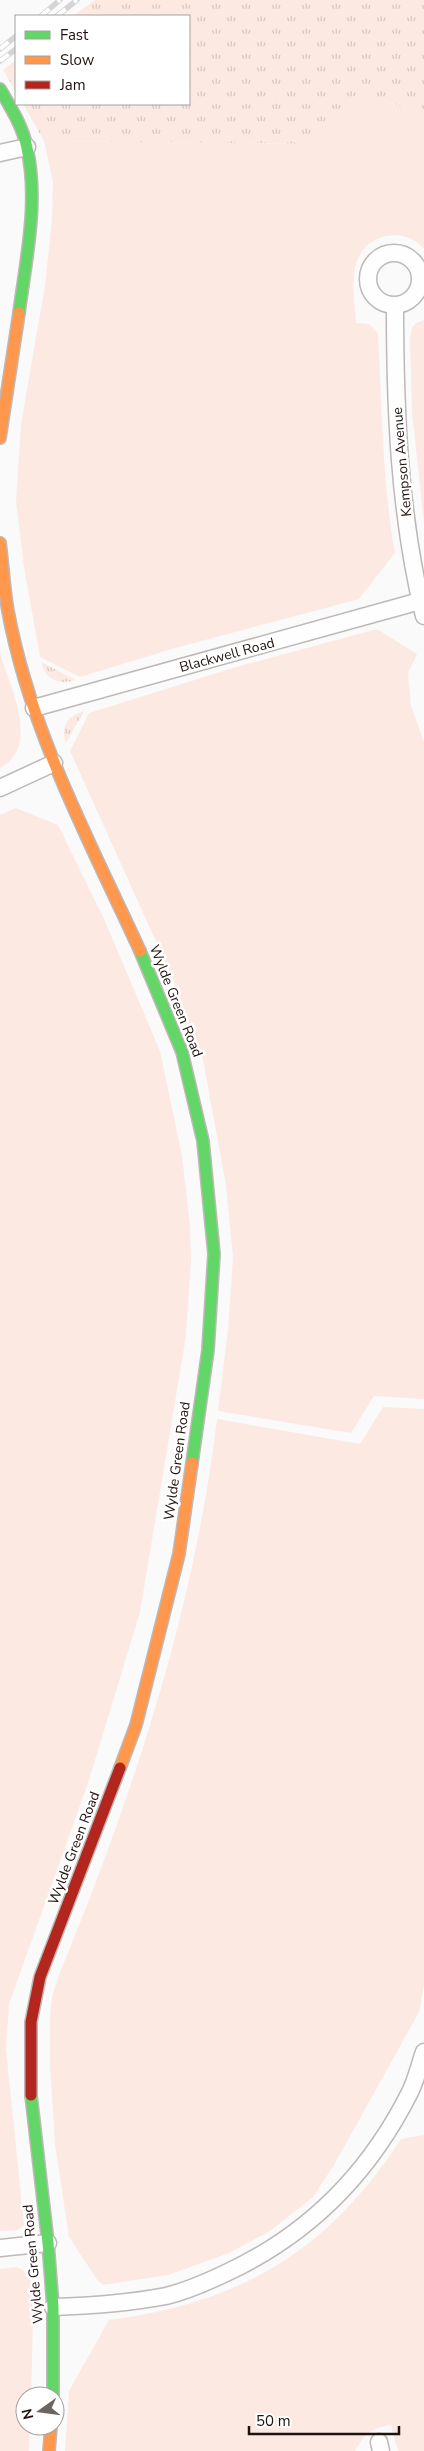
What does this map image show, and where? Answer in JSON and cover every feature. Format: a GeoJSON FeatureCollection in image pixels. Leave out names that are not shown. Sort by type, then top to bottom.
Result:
{"type":"FeatureCollection","features":[{"type":"Feature","properties":{"kind":"street"},"geometry":{"type":"LineString","coordinates":[[0,89],[16,116],[27,147],[31,175],[31,216],[18,323],[0,438]]}},
{"type":"Feature","properties":{"kind":"street"},"geometry":{"type":"LineString","coordinates":[[0,153],[27,147]]}},
{"type":"Feature","properties":{"kind":"street","name":"Kempson Avenue"},"geometry":{"type":"LineString","coordinates":[[395,306],[398,455],[407,528],[422,609]]}},
{"type":"Feature","properties":{"kind":"street","name":"Wylde Green Road"},"geometry":{"type":"LineString","coordinates":[[0,543],[4,612],[34,708],[54,763],[152,979],[182,1052],[203,1142],[214,1254],[208,1350],[179,1554],[136,1725],[40,1977],[31,2022],[29,2068],[32,2121],[48,2243],[53,2307],[52,2386]]}},
{"type":"Feature","properties":{"kind":"street","name":"Blackwell Road"},"geometry":{"type":"LineString","coordinates":[[34,708],[422,609]]}},
{"type":"Feature","properties":{"kind":"street"},"geometry":{"type":"LineString","coordinates":[[0,788],[54,763]]}},
{"type":"Feature","properties":{"kind":"street"},"geometry":{"type":"LineString","coordinates":[[53,2307],[98,2305],[167,2296],[208,2282],[255,2259],[285,2241],[348,2186],[374,2155],[417,2096],[424,2052]]}},
{"type":"Feature","properties":{"kind":"street"},"geometry":{"type":"LineString","coordinates":[[0,2248],[48,2243]]}},
{"type":"Feature","properties":{"kind":"street"},"geometry":{"type":"LineString","coordinates":[[49,2451],[50,2436]]}},
{"type":"Feature","properties":{"kind":"green space"},"geometry":{"type":"Polygon","coordinates":[[[95,0],[424,0],[424,114],[359,92],[313,144],[44,141],[24,105],[190,105],[190,15],[74,15],[95,0]]]}},
{"type":"Feature","properties":{"kind":"green space"},"geometry":{"type":"Polygon","coordinates":[[[15,61],[15,90],[3,70],[15,61]]]}},
{"type":"Feature","properties":{"kind":"green space"},"geometry":{"type":"Polygon","coordinates":[[[359,92],[424,114],[424,249],[406,237],[396,235],[376,240],[360,254],[354,278],[356,323],[369,324],[378,333],[387,499],[395,553],[359,599],[175,648],[80,677],[40,657],[24,567],[16,501],[21,424],[45,286],[52,219],[53,182],[44,141],[313,144],[359,92]]]}},
{"type":"Feature","properties":{"kind":"green space"},"geometry":{"type":"Polygon","coordinates":[[[424,320],[424,524],[412,412],[410,340],[412,328],[416,323],[424,320]]]}},
{"type":"Feature","properties":{"kind":"green space"},"geometry":{"type":"Polygon","coordinates":[[[377,629],[417,654],[408,673],[411,706],[424,742],[424,1399],[374,1396],[351,1433],[218,1411],[228,1330],[233,1258],[226,1185],[203,1060],[173,979],[70,751],[89,713],[236,667],[377,629]]]}},
{"type":"Feature","properties":{"kind":"green space"},"geometry":{"type":"Polygon","coordinates":[[[0,653],[15,698],[21,731],[19,746],[12,758],[0,768],[0,653]]]}},
{"type":"Feature","properties":{"kind":"green space"},"geometry":{"type":"Polygon","coordinates":[[[41,662],[76,680],[59,682],[54,680],[46,674],[41,662]]]}},
{"type":"Feature","properties":{"kind":"green space"},"geometry":{"type":"Polygon","coordinates":[[[84,711],[66,743],[64,732],[67,722],[78,713],[84,711]]]}},
{"type":"Feature","properties":{"kind":"green space"},"geometry":{"type":"Polygon","coordinates":[[[16,808],[58,825],[104,919],[160,1051],[182,1156],[190,1225],[191,1262],[186,1336],[140,1612],[88,1783],[9,2004],[6,2049],[24,2225],[18,2230],[0,2231],[0,815],[16,808]]]}},
{"type":"Feature","properties":{"kind":"green space"},"geometry":{"type":"Polygon","coordinates":[[[383,1407],[424,1409],[424,1985],[419,2012],[334,2165],[313,2197],[270,2231],[229,2253],[168,2275],[103,2285],[98,2281],[69,2237],[55,2144],[50,2064],[52,1997],[112,1839],[157,1702],[193,1562],[207,1491],[217,1419],[360,1444],[383,1407]]]}},
{"type":"Feature","properties":{"kind":"green space"},"geometry":{"type":"Polygon","coordinates":[[[424,2135],[424,2451],[398,2451],[391,2425],[369,2432],[355,2451],[65,2451],[69,2391],[109,2320],[156,2312],[200,2300],[240,2285],[277,2265],[311,2241],[343,2212],[373,2178],[401,2139],[424,2135]]]}},
{"type":"Feature","properties":{"kind":"green space"},"geometry":{"type":"Polygon","coordinates":[[[16,2267],[23,2270],[34,2287],[31,2386],[15,2386],[15,2436],[30,2436],[29,2451],[0,2451],[0,2269],[16,2267]]]}},
{"type":"Feature","properties":{"kind":"railway"},"geometry":{"type":"LineString","coordinates":[[42,15],[60,0]]}},
{"type":"Feature","properties":{"kind":"railway"},"geometry":{"type":"LineString","coordinates":[[58,15],[77,0]]}},
{"type":"Feature","properties":{"kind":"railway"},"geometry":{"type":"LineString","coordinates":[[0,49],[15,37]]}},
{"type":"Feature","properties":{"kind":"railway"},"geometry":{"type":"LineString","coordinates":[[0,61],[15,50]]}},
{"type":"Feature","properties":{"kind":"traffic: fast"},"geometry":{"type":"LineString","coordinates":[[0,89],[23,133],[27,148],[32,189],[28,251],[19,313]]}},
{"type":"Feature","properties":{"kind":"traffic: fast"},"geometry":{"type":"LineString","coordinates":[[140,951],[182,1052],[203,1141],[214,1254],[208,1350],[192,1463]]}},
{"type":"Feature","properties":{"kind":"traffic: fast"},"geometry":{"type":"LineString","coordinates":[[31,2095],[48,2243],[53,2307],[53,2386]]}},
{"type":"Feature","properties":{"kind":"traffic: slow"},"geometry":{"type":"LineString","coordinates":[[0,438],[19,313]]}},
{"type":"Feature","properties":{"kind":"traffic: slow"},"geometry":{"type":"LineString","coordinates":[[0,543],[5,594],[18,656],[46,743],[82,827],[140,951]]}},
{"type":"Feature","properties":{"kind":"traffic: slow"},"geometry":{"type":"LineString","coordinates":[[120,1768],[136,1725],[179,1554],[192,1463]]}},
{"type":"Feature","properties":{"kind":"traffic: slow"},"geometry":{"type":"LineString","coordinates":[[49,2451],[50,2436]]}},
{"type":"Feature","properties":{"kind":"traffic: jam"},"geometry":{"type":"LineString","coordinates":[[31,2095],[31,2022],[40,1977],[120,1768]]}}]}
